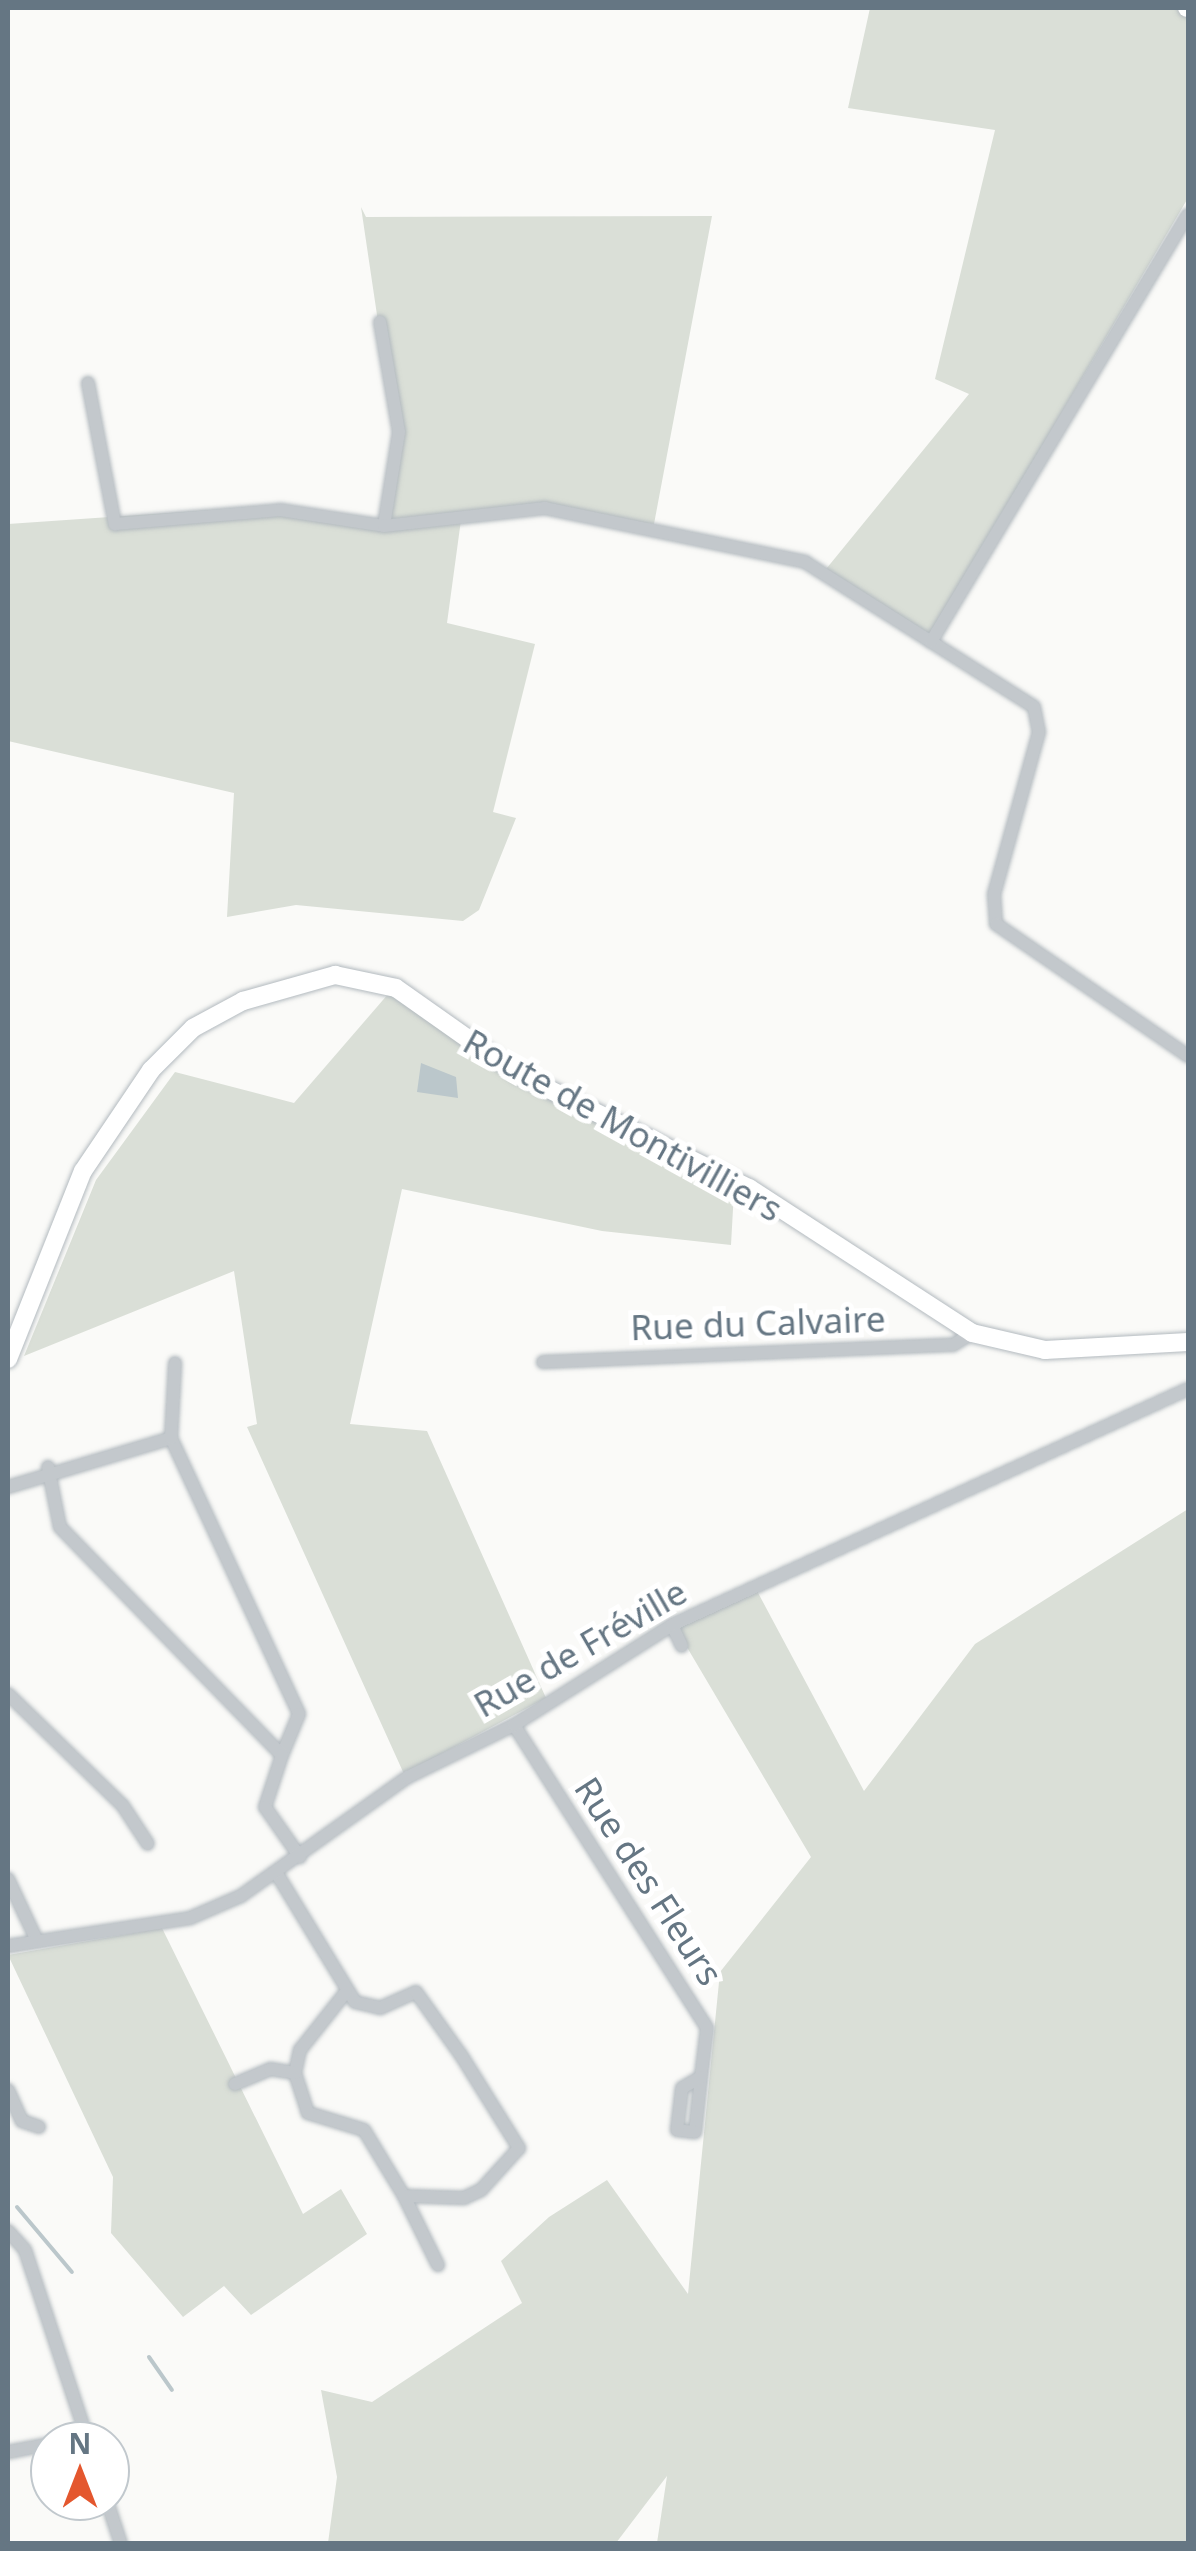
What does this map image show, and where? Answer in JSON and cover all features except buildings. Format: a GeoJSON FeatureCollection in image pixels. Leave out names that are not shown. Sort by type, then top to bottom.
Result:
{"type":"FeatureCollection","features":[{"type":"Feature","properties":{"kind":"street"},"geometry":{"type":"LineString","coordinates":[[932,642],[1188,215]]}},
{"type":"Feature","properties":{"kind":"street"},"geometry":{"type":"LineString","coordinates":[[380,322],[400,432],[384,526]]}},
{"type":"Feature","properties":{"kind":"street"},"geometry":{"type":"LineString","coordinates":[[88,383],[108,522],[280,510],[384,526],[545,508],[783,552],[932,642],[1040,718],[994,894],[996,924],[1188,1056]]}},
{"type":"Feature","properties":{"kind":"street","name":"Route de Montivilliers"},"geometry":{"type":"LineString","coordinates":[[8,1359],[84,1171],[151,1070],[194,1028],[243,1001],[334,974],[396,988],[518,1074],[749,1188],[972,1333],[1044,1350],[1188,1342]]}},
{"type":"Feature","properties":{"kind":"street","name":"Rue du Calvaire"},"geometry":{"type":"LineString","coordinates":[[543,1362],[953,1345],[972,1333]]}},
{"type":"Feature","properties":{"kind":"street"},"geometry":{"type":"LineString","coordinates":[[175,1363],[171,1438],[299,1714],[265,1807],[300,1857]]}},
{"type":"Feature","properties":{"kind":"street","name":"Rue de Fréville"},"geometry":{"type":"LineString","coordinates":[[8,1946],[190,1918],[277,1874],[408,1777],[514,1725],[672,1625],[1188,1389]]}},
{"type":"Feature","properties":{"kind":"street"},"geometry":{"type":"LineString","coordinates":[[8,1487],[48,1468],[171,1438]]}},
{"type":"Feature","properties":{"kind":"street"},"geometry":{"type":"LineString","coordinates":[[48,1468],[60,1528],[282,1755]]}},
{"type":"Feature","properties":{"kind":"street"},"geometry":{"type":"LineString","coordinates":[[672,1625],[682,1646]]}},
{"type":"Feature","properties":{"kind":"street"},"geometry":{"type":"LineString","coordinates":[[8,1694],[123,1806],[148,1844]]}},
{"type":"Feature","properties":{"kind":"street","name":"Rue des Fleurs"},"geometry":{"type":"LineString","coordinates":[[514,1725],[706,2028],[701,2078]]}},
{"type":"Feature","properties":{"kind":"street"},"geometry":{"type":"LineString","coordinates":[[277,1874],[346,1992],[368,2010],[416,1992],[520,2148],[464,2198],[404,2196]]}},
{"type":"Feature","properties":{"kind":"street"},"geometry":{"type":"LineString","coordinates":[[8,1879],[37,1941]]}},
{"type":"Feature","properties":{"kind":"street"},"geometry":{"type":"LineString","coordinates":[[346,1992],[311,2026],[295,2073],[308,2114],[364,2130],[404,2196],[438,2265]]}},
{"type":"Feature","properties":{"kind":"street"},"geometry":{"type":"LineString","coordinates":[[235,2084],[270,2069],[295,2073]]}},
{"type":"Feature","properties":{"kind":"street"},"geometry":{"type":"LineString","coordinates":[[8,2090],[22,2121],[39,2127]]}},
{"type":"Feature","properties":{"kind":"street"},"geometry":{"type":"LineString","coordinates":[[8,2231],[25,2250],[81,2421]]}},
{"type":"Feature","properties":{"kind":"shaded area"},"geometry":{"type":"Polygon","coordinates":[[[870,8],[1188,8],[1188,198],[926,643],[822,574],[969,394],[935,379],[995,130],[848,108],[870,8]]]}},
{"type":"Feature","properties":{"kind":"shaded area"},"geometry":{"type":"Polygon","coordinates":[[[361,207],[366,217],[712,216],[654,524],[538,511],[461,520],[447,623],[535,644],[493,812],[516,818],[479,910],[463,921],[296,905],[227,917],[234,793],[8,741],[8,524],[226,509],[382,520],[397,450],[361,207]]]}},
{"type":"Feature","properties":{"kind":"shaded area"},"geometry":{"type":"Polygon","coordinates":[[[389,993],[507,1078],[734,1191],[731,1245],[602,1231],[402,1189],[350,1424],[427,1431],[546,1698],[404,1774],[247,1427],[257,1424],[234,1271],[24,1356],[96,1180],[175,1072],[294,1103],[389,993]]]}},
{"type":"Feature","properties":{"kind":"shaded area"},"geometry":{"type":"Polygon","coordinates":[[[421,1063],[456,1077],[458,1098],[417,1092],[421,1063]]]}},
{"type":"Feature","properties":{"kind":"shaded area"},"geometry":{"type":"Polygon","coordinates":[[[1188,1509],[1188,2543],[657,2543],[667,2476],[616,2543],[328,2543],[337,2477],[321,2390],[372,2402],[522,2303],[501,2261],[549,2217],[607,2180],[688,2294],[720,1972],[811,1857],[675,1627],[756,1589],[864,1791],[975,1644],[1188,1509]]]}},
{"type":"Feature","properties":{"kind":"shaded area"},"geometry":{"type":"Polygon","coordinates":[[[162,1928],[303,2214],[341,2189],[367,2234],[251,2315],[224,2286],[183,2317],[111,2233],[113,2177],[8,1955],[162,1928]]]}},
{"type":"Feature","properties":{"kind":"waterway"},"geometry":{"type":"LineString","coordinates":[[17,2207],[72,2272]]}},
{"type":"Feature","properties":{"kind":"waterway"},"geometry":{"type":"LineString","coordinates":[[149,2357],[172,2390]]}}]}
